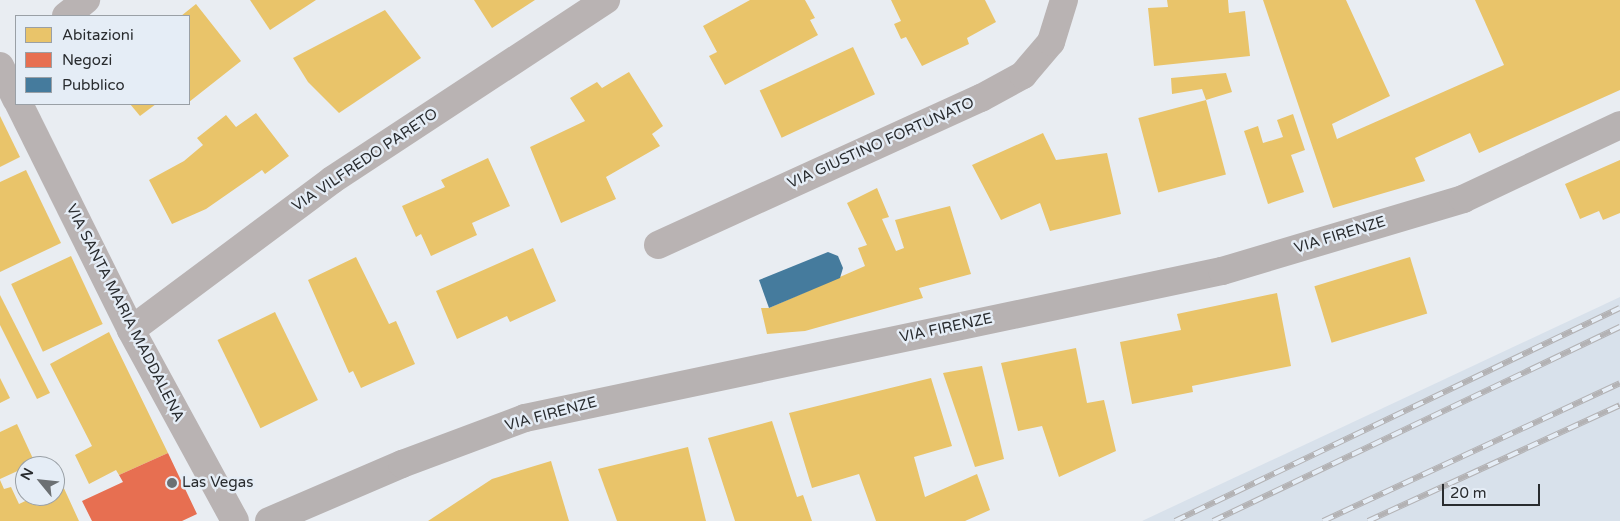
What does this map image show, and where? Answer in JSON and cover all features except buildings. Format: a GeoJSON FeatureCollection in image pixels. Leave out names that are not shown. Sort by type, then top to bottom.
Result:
{"type":"FeatureCollection","features":[{"type":"Feature","properties":{"kind":"main road","name":"VIA FIRENZE"},"geometry":{"type":"LineString","coordinates":[[269,521],[402,464],[525,418],[1222,271],[1463,199],[1620,125]]}},
{"type":"Feature","properties":{"kind":"street"},"geometry":{"type":"LineString","coordinates":[[67,15],[86,0]]}},
{"type":"Feature","properties":{"kind":"street","name":"VIA VILFREDO PARETO"},"geometry":{"type":"LineString","coordinates":[[131,330],[332,180],[606,0]]}},
{"type":"Feature","properties":{"kind":"street","name":"VIA GIUSTINO FORTUNATO"},"geometry":{"type":"LineString","coordinates":[[658,245],[981,98],[1023,75],[1051,42],[1064,0]]}},
{"type":"Feature","properties":{"kind":"street"},"geometry":{"type":"LineString","coordinates":[[6,64],[15,96]]}},
{"type":"Feature","properties":{"kind":"street","name":"VIA SANTA MARIA MADDALENA"},"geometry":{"type":"LineString","coordinates":[[19,105],[131,330],[235,521]]}},
{"type":"Feature","properties":{"kind":"shaded area"},"geometry":{"type":"Polygon","coordinates":[[[1620,297],[1620,521],[1142,521],[1620,297]]]}},
{"type":"Feature","properties":{"kind":"railway"},"geometry":{"type":"LineString","coordinates":[[1175,521],[1620,308]]}},
{"type":"Feature","properties":{"kind":"railway"},"geometry":{"type":"LineString","coordinates":[[1213,521],[1620,327]]}},
{"type":"Feature","properties":{"kind":"railway"},"geometry":{"type":"LineString","coordinates":[[1323,521],[1620,383]]}},
{"type":"Feature","properties":{"kind":"railway"},"geometry":{"type":"LineString","coordinates":[[1368,521],[1620,405]]}},
{"type":"Feature","properties":{"kind":"place","name":"Las Vegas"},"geometry":{"type":"Point","coordinates":[172,483]}}]}
